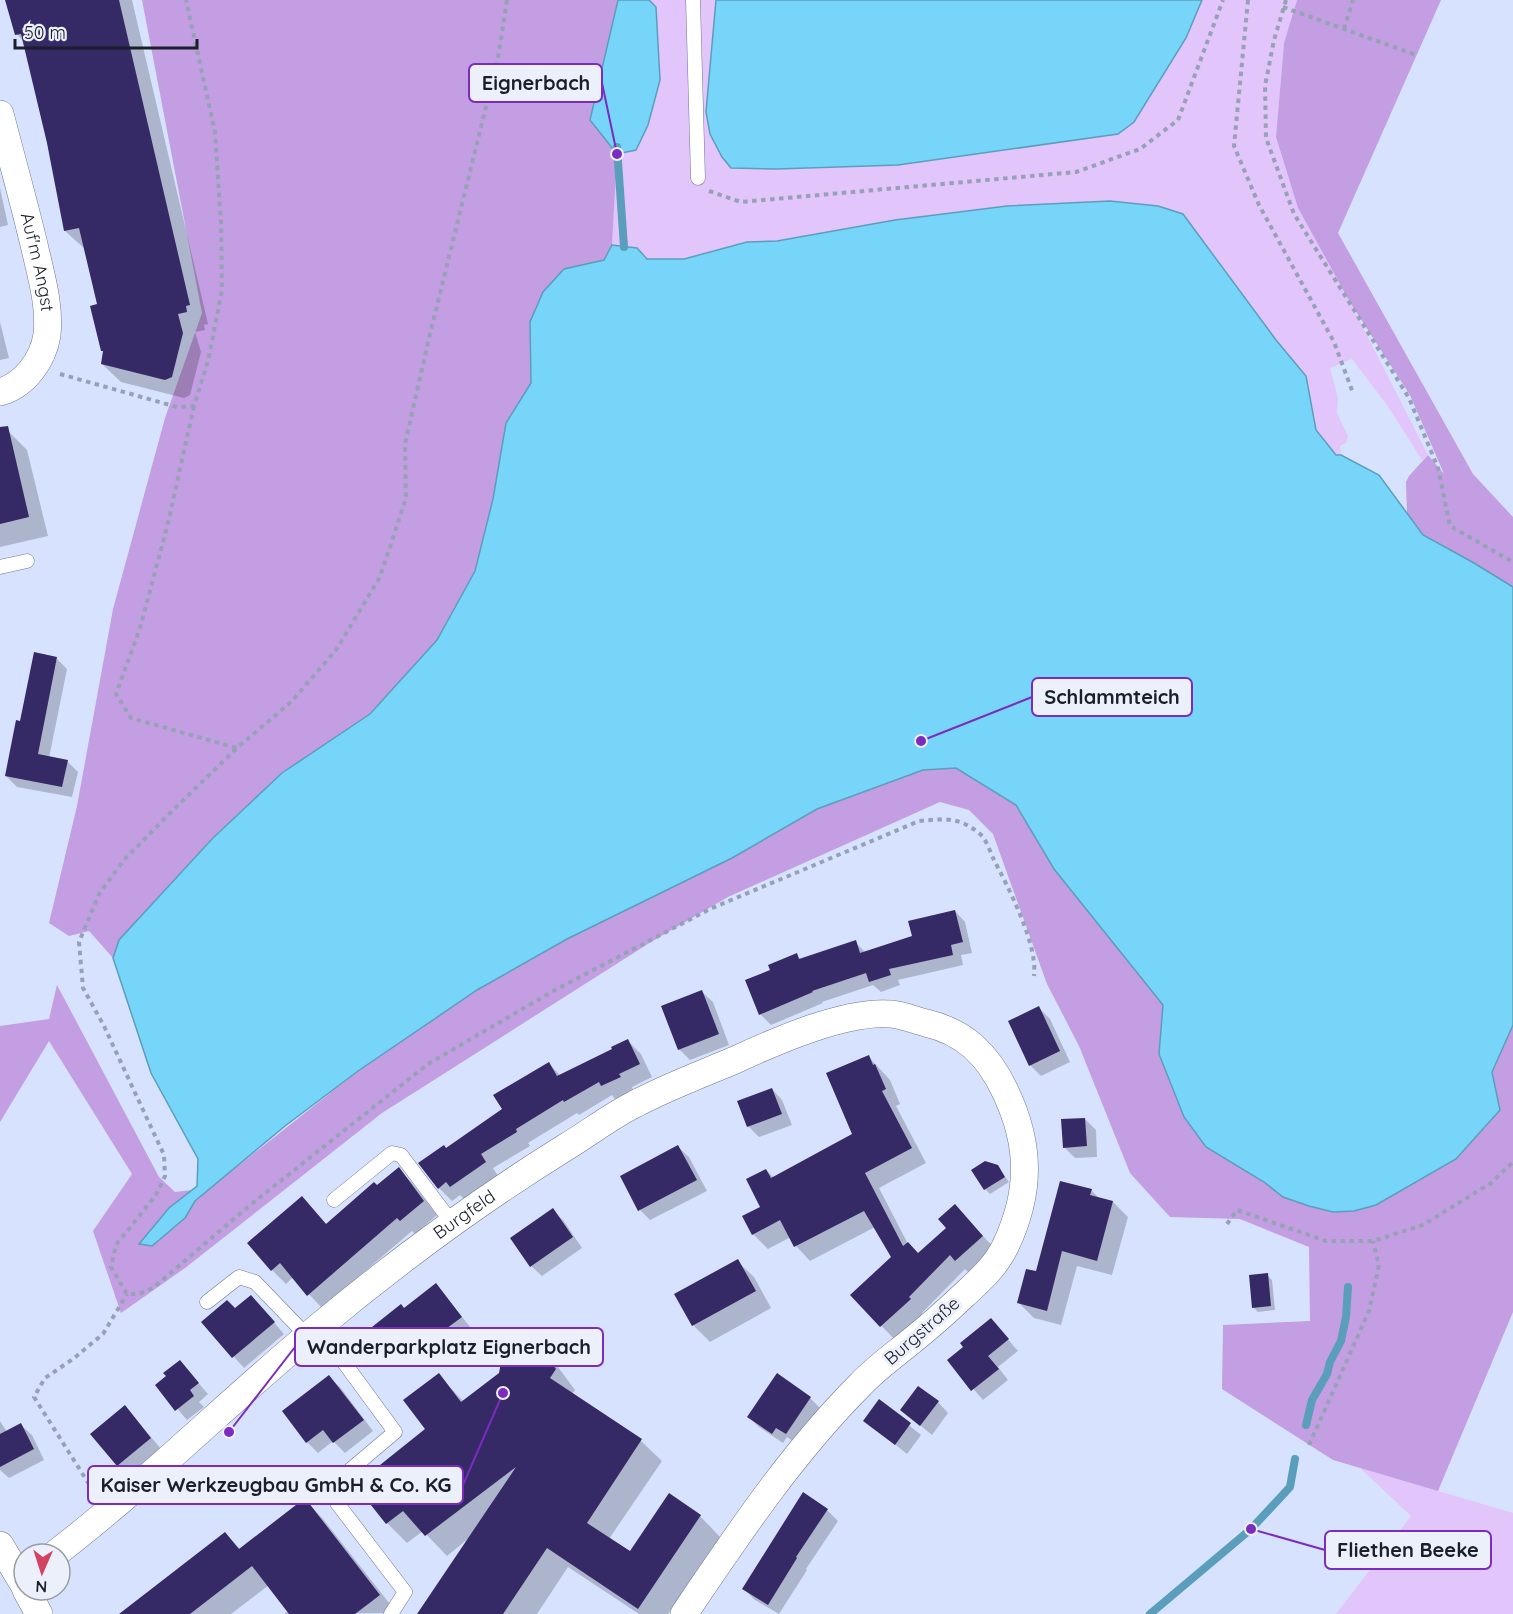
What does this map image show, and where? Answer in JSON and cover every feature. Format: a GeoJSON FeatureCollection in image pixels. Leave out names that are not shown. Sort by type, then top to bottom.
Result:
{"type":"FeatureCollection","features":[{"type":"Feature","properties":{"kind":"street","name":"Auf'm Angst"},"geometry":{"type":"LineString","coordinates":[[0,114],[27,213],[46,298],[47,336],[36,368]]}},
{"type":"Feature","properties":{"kind":"street"},"geometry":{"type":"LineString","coordinates":[[0,392],[9,390],[36,368]]}},
{"type":"Feature","properties":{"kind":"street","name":"Burgfeld"},"geometry":{"type":"LineString","coordinates":[[70,1542],[313,1332],[414,1251],[522,1174],[635,1104],[756,1050],[827,1024],[858,1016],[890,1014],[945,1027]]}},
{"type":"Feature","properties":{"kind":"street","name":"Burgstraße"},"geometry":{"type":"LineString","coordinates":[[684,1614],[746,1522],[801,1448],[863,1381],[932,1325],[995,1266],[1006,1246],[1022,1202],[1026,1178],[1024,1145],[1016,1113],[986,1058],[967,1041],[945,1027]]}},
{"type":"Feature","properties":{"kind":"street"},"geometry":{"type":"LineString","coordinates":[[0,1545],[12,1564]]}},
{"type":"Feature","properties":{"kind":"lane"},"geometry":{"type":"LineString","coordinates":[[693,0],[698,178]]}},
{"type":"Feature","properties":{"kind":"lane"},"geometry":{"type":"LineString","coordinates":[[0,567],[27,561]]}},
{"type":"Feature","properties":{"kind":"lane"},"geometry":{"type":"LineString","coordinates":[[334,1200],[392,1153],[401,1155],[453,1224]]}},
{"type":"Feature","properties":{"kind":"lane"},"geometry":{"type":"LineString","coordinates":[[207,1302],[239,1277],[255,1281],[313,1332],[395,1432],[337,1482],[338,1503],[405,1592],[391,1614]]}},
{"type":"Feature","properties":{"kind":"path"},"geometry":{"type":"LineString","coordinates":[[186,0],[215,132],[221,222],[222,290],[208,361],[194,406],[168,523],[140,628],[116,694],[131,718],[237,748]]}},
{"type":"Feature","properties":{"kind":"path"},"geometry":{"type":"LineString","coordinates":[[127,1294],[111,1267],[116,1245],[156,1195],[165,1176],[164,1155],[104,1026],[82,988],[79,942],[99,894],[124,860],[237,748],[291,702],[336,650],[380,577],[406,498],[405,444],[498,58],[507,0]]}},
{"type":"Feature","properties":{"kind":"path"},"geometry":{"type":"LineString","coordinates":[[698,178],[698,188],[741,202],[1076,172],[1140,149],[1178,120],[1223,0]]}},
{"type":"Feature","properties":{"kind":"path"},"geometry":{"type":"LineString","coordinates":[[1248,0],[1234,146],[1259,206],[1334,342],[1353,393]]}},
{"type":"Feature","properties":{"kind":"path"},"geometry":{"type":"LineString","coordinates":[[1286,0],[1265,86],[1266,138],[1294,214],[1409,398],[1438,468],[1450,526],[1513,562]]}},
{"type":"Feature","properties":{"kind":"path"},"geometry":{"type":"LineString","coordinates":[[1344,29],[1353,0]]}},
{"type":"Feature","properties":{"kind":"path"},"geometry":{"type":"LineString","coordinates":[[1284,7],[1416,55]]}},
{"type":"Feature","properties":{"kind":"path"},"geometry":{"type":"LineString","coordinates":[[36,368],[177,407],[194,406]]}},
{"type":"Feature","properties":{"kind":"path"},"geometry":{"type":"LineString","coordinates":[[127,1294],[143,1293],[161,1282],[180,1263],[249,1206],[428,1064],[555,990],[710,909],[919,821],[953,819],[981,835],[1009,889],[1026,933],[1032,954],[1034,976]]}},
{"type":"Feature","properties":{"kind":"path"},"geometry":{"type":"LineString","coordinates":[[1227,1224],[1236,1209],[1326,1241],[1373,1241],[1424,1225],[1491,1183],[1513,1162]]}},
{"type":"Feature","properties":{"kind":"path"},"geometry":{"type":"LineString","coordinates":[[1309,1445],[1344,1372],[1369,1311],[1379,1265],[1373,1241]]}},
{"type":"Feature","properties":{"kind":"path"},"geometry":{"type":"LineString","coordinates":[[101,1517],[95,1493],[34,1397],[45,1378],[103,1334],[127,1294]]}},
{"type":"Feature","properties":{"kind":"shaded area"},"geometry":{"type":"Polygon","coordinates":[[[142,0],[618,0],[591,120],[617,154],[612,245],[605,260],[530,322],[531,383],[506,423],[493,499],[475,571],[437,640],[370,714],[282,773],[212,839],[119,940],[113,958],[89,931],[69,936],[49,923],[77,806],[113,609],[165,418],[202,313],[142,0]]]}},
{"type":"Feature","properties":{"kind":"shaded area"},"geometry":{"type":"Polygon","coordinates":[[[649,0],[716,0],[706,112],[777,169],[898,165],[1118,134],[1186,38],[1202,0],[1297,0],[1284,43],[1276,137],[1298,208],[1351,304],[1428,455],[1422,460],[1387,405],[1352,359],[1330,368],[1338,398],[1337,413],[1348,436],[1346,443],[1340,446],[1341,455],[1337,455],[1316,431],[1306,376],[1276,340],[1110,201],[1007,206],[895,220],[776,241],[747,242],[684,259],[647,259],[637,248],[612,245],[617,154],[636,149],[656,8],[649,0]]]}},
{"type":"Feature","properties":{"kind":"shaded area"},"geometry":{"type":"Polygon","coordinates":[[[1297,0],[1441,0],[1338,233],[1473,474],[1513,517],[1513,587],[1423,535],[1407,513],[1406,482],[1428,455],[1444,474],[1410,395],[1351,304],[1298,208],[1276,137],[1284,43],[1297,0]]]}},
{"type":"Feature","properties":{"kind":"shaded area"},"geometry":{"type":"Polygon","coordinates":[[[956,768],[1016,805],[1054,869],[1163,1005],[1159,1054],[1184,1117],[1206,1147],[1264,1182],[1283,1197],[1333,1212],[1354,1211],[1376,1205],[1456,1159],[1500,1110],[1492,1072],[1513,1025],[1513,1312],[1438,1491],[1333,1460],[1222,1389],[1223,1325],[1310,1321],[1309,1247],[1240,1219],[1170,1217],[1130,1173],[1079,1046],[1047,984],[993,834],[969,810],[940,802],[728,897],[651,942],[382,1113],[185,1268],[121,1313],[93,1231],[132,1174],[49,1041],[0,1122],[0,1026],[49,1019],[57,985],[159,1177],[175,1192],[210,1188],[358,1071],[477,990],[567,939],[732,858],[817,809],[923,770],[956,768]]]}},
{"type":"Feature","properties":{"kind":"shaded area"},"geometry":{"type":"Polygon","coordinates":[[[1360,1468],[1513,1513],[1513,1614],[1336,1614],[1411,1516],[1360,1468]]]}},
{"type":"Feature","properties":{"kind":"water"},"geometry":{"type":"Polygon","coordinates":[[[618,0],[649,0],[656,7],[660,80],[648,125],[636,150],[617,154],[590,120],[618,0]]]}},
{"type":"Feature","properties":{"kind":"water"},"geometry":{"type":"Polygon","coordinates":[[[716,0],[1202,0],[1186,38],[1134,122],[1118,134],[898,165],[777,169],[731,168],[722,157],[710,134],[706,112],[716,0]]]}},
{"type":"Feature","properties":{"kind":"water"},"geometry":{"type":"Polygon","coordinates":[[[1110,201],[1158,206],[1183,214],[1276,340],[1306,376],[1316,430],[1336,455],[1341,455],[1379,475],[1423,535],[1513,587],[1513,1025],[1492,1072],[1500,1110],[1456,1159],[1376,1205],[1354,1211],[1333,1212],[1283,1197],[1264,1182],[1206,1147],[1184,1117],[1159,1054],[1163,1005],[1054,869],[1016,805],[956,768],[923,770],[817,809],[732,858],[567,939],[477,990],[358,1071],[285,1126],[195,1201],[185,1218],[152,1246],[139,1244],[169,1208],[197,1186],[198,1159],[151,1073],[113,958],[119,940],[212,839],[282,773],[370,714],[437,640],[475,571],[493,499],[506,423],[531,383],[530,322],[543,292],[564,269],[604,260],[612,245],[637,248],[647,259],[684,259],[747,242],[777,241],[895,220],[1007,206],[1110,201]]]}},
{"type":"Feature","properties":{"kind":"building"},"geometry":{"type":"Polygon","coordinates":[[[5,0],[119,0],[190,305],[186,306],[187,312],[178,314],[183,333],[172,377],[165,380],[101,364],[103,351],[101,351],[90,306],[97,304],[79,228],[64,231],[47,143],[21,34],[15,35],[5,0]]]}},
{"type":"Feature","properties":{"kind":"building"},"geometry":{"type":"Polygon","coordinates":[[[8,426],[29,517],[0,524],[0,427],[8,426]]]}},
{"type":"Feature","properties":{"kind":"building"},"geometry":{"type":"Polygon","coordinates":[[[34,652],[57,657],[38,754],[68,760],[62,787],[5,776],[16,720],[20,721],[34,652]]]}},
{"type":"Feature","properties":{"kind":"building"},"geometry":{"type":"Polygon","coordinates":[[[955,910],[963,942],[951,945],[953,955],[889,969],[891,975],[869,982],[866,973],[812,991],[759,1015],[745,980],[770,970],[768,965],[797,953],[799,959],[856,940],[860,953],[912,936],[908,921],[955,910]]]}},
{"type":"Feature","properties":{"kind":"building"},"geometry":{"type":"Polygon","coordinates":[[[702,990],[719,1034],[678,1050],[661,1006],[702,990]]]}},
{"type":"Feature","properties":{"kind":"building"},"geometry":{"type":"Polygon","coordinates":[[[1039,1006],[1060,1051],[1029,1066],[1008,1021],[1039,1006]]]}},
{"type":"Feature","properties":{"kind":"building"},"geometry":{"type":"Polygon","coordinates":[[[628,1039],[640,1064],[619,1074],[621,1077],[601,1086],[599,1082],[564,1102],[563,1100],[516,1129],[517,1132],[481,1154],[486,1162],[450,1187],[446,1182],[438,1189],[418,1163],[444,1145],[446,1148],[502,1109],[493,1095],[549,1062],[557,1076],[628,1039]]]}},
{"type":"Feature","properties":{"kind":"building"},"geometry":{"type":"Polygon","coordinates":[[[869,1055],[886,1089],[882,1091],[912,1148],[865,1173],[903,1246],[908,1242],[918,1253],[946,1228],[938,1219],[955,1204],[983,1236],[955,1261],[950,1255],[909,1297],[911,1299],[880,1327],[850,1295],[891,1257],[864,1211],[794,1247],[780,1220],[752,1235],[742,1216],[760,1207],[746,1179],[766,1169],[771,1178],[852,1134],[826,1073],[869,1055]]]}},
{"type":"Feature","properties":{"kind":"building"},"geometry":{"type":"Polygon","coordinates":[[[772,1088],[782,1114],[747,1127],[737,1101],[772,1088]]]}},
{"type":"Feature","properties":{"kind":"building"},"geometry":{"type":"Polygon","coordinates":[[[1085,1118],[1087,1146],[1063,1148],[1061,1119],[1085,1118]]]}},
{"type":"Feature","properties":{"kind":"building"},"geometry":{"type":"Polygon","coordinates":[[[678,1145],[697,1180],[638,1211],[620,1176],[678,1145]]]}},
{"type":"Feature","properties":{"kind":"building"},"geometry":{"type":"Polygon","coordinates":[[[985,1161],[998,1165],[1005,1177],[984,1190],[971,1170],[985,1161]]]}},
{"type":"Feature","properties":{"kind":"building"},"geometry":{"type":"Polygon","coordinates":[[[399,1167],[424,1201],[400,1221],[397,1218],[307,1296],[280,1263],[271,1271],[247,1243],[302,1196],[326,1224],[374,1182],[377,1185],[399,1167]]]}},
{"type":"Feature","properties":{"kind":"building"},"geometry":{"type":"Polygon","coordinates":[[[1060,1181],[1092,1189],[1090,1195],[1113,1201],[1097,1261],[1062,1251],[1047,1311],[1017,1303],[1026,1269],[1036,1271],[1060,1181]]]}},
{"type":"Feature","properties":{"kind":"building"},"geometry":{"type":"Polygon","coordinates":[[[553,1208],[573,1237],[530,1267],[510,1238],[553,1208]]]}},
{"type":"Feature","properties":{"kind":"building"},"geometry":{"type":"Polygon","coordinates":[[[738,1259],[756,1291],[692,1326],[674,1294],[738,1259]]]}},
{"type":"Feature","properties":{"kind":"building"},"geometry":{"type":"Polygon","coordinates":[[[1268,1273],[1271,1306],[1252,1308],[1249,1275],[1268,1273]]]}},
{"type":"Feature","properties":{"kind":"building"},"geometry":{"type":"Polygon","coordinates":[[[436,1283],[462,1317],[439,1334],[434,1327],[395,1357],[372,1327],[401,1304],[404,1308],[436,1283]]]}},
{"type":"Feature","properties":{"kind":"building"},"geometry":{"type":"Polygon","coordinates":[[[251,1295],[275,1322],[232,1358],[201,1322],[227,1300],[235,1308],[251,1295]]]}},
{"type":"Feature","properties":{"kind":"building"},"geometry":{"type":"Polygon","coordinates":[[[991,1318],[1009,1339],[988,1356],[999,1369],[971,1391],[947,1360],[963,1347],[960,1343],[991,1318]]]}},
{"type":"Feature","properties":{"kind":"building"},"geometry":{"type":"Polygon","coordinates":[[[529,1333],[556,1369],[550,1378],[642,1439],[587,1523],[630,1551],[669,1493],[701,1515],[638,1609],[547,1548],[503,1614],[417,1614],[516,1467],[425,1536],[403,1511],[386,1524],[355,1485],[425,1429],[403,1400],[439,1373],[461,1402],[499,1373],[503,1352],[529,1333]]]}},
{"type":"Feature","properties":{"kind":"building"},"geometry":{"type":"Polygon","coordinates":[[[180,1360],[199,1383],[190,1390],[194,1396],[175,1411],[155,1385],[166,1376],[163,1373],[180,1360]]]}},
{"type":"Feature","properties":{"kind":"building"},"geometry":{"type":"Polygon","coordinates":[[[777,1373],[811,1397],[786,1434],[776,1428],[772,1434],[747,1417],[777,1373]]]}},
{"type":"Feature","properties":{"kind":"building"},"geometry":{"type":"Polygon","coordinates":[[[329,1375],[364,1420],[333,1443],[323,1430],[306,1443],[282,1411],[329,1375]]]}},
{"type":"Feature","properties":{"kind":"building"},"geometry":{"type":"Polygon","coordinates":[[[918,1386],[939,1401],[920,1426],[900,1410],[918,1386]]]}},
{"type":"Feature","properties":{"kind":"building"},"geometry":{"type":"Polygon","coordinates":[[[879,1399],[911,1423],[895,1445],[863,1421],[879,1399]]]}},
{"type":"Feature","properties":{"kind":"building"},"geometry":{"type":"Polygon","coordinates":[[[125,1405],[151,1438],[117,1466],[90,1434],[125,1405]]]}},
{"type":"Feature","properties":{"kind":"building"},"geometry":{"type":"Polygon","coordinates":[[[21,1423],[34,1449],[0,1467],[0,1434],[21,1423]]]}},
{"type":"Feature","properties":{"kind":"building"},"geometry":{"type":"Polygon","coordinates":[[[803,1492],[828,1509],[768,1605],[742,1589],[803,1492]]]}},
{"type":"Feature","properties":{"kind":"building"},"geometry":{"type":"Polygon","coordinates":[[[305,1498],[380,1595],[355,1614],[289,1614],[252,1566],[190,1614],[119,1614],[225,1532],[239,1549],[305,1498]]]}},
{"type":"Feature","properties":{"kind":"waterway"},"geometry":{"type":"LineString","coordinates":[[617,147],[624,247]]}},
{"type":"Feature","properties":{"kind":"waterway"},"geometry":{"type":"LineString","coordinates":[[1306,1425],[1312,1400],[1327,1374],[1330,1362],[1341,1341],[1346,1317],[1348,1287]]}},
{"type":"Feature","properties":{"kind":"waterway"},"geometry":{"type":"LineString","coordinates":[[1150,1614],[1251,1529],[1290,1487],[1295,1459]]}},
{"type":"Feature","properties":{"kind":"place","name":"Eignerbach"},"geometry":{"type":"Point","coordinates":[617,154]}},
{"type":"Feature","properties":{"kind":"place","name":"Schlammteich"},"geometry":{"type":"Point","coordinates":[921,741]}},
{"type":"Feature","properties":{"kind":"place","name":"Kaiser Werkzeugbau GmbH & Co. KG"},"geometry":{"type":"Point","coordinates":[503,1393]}},
{"type":"Feature","properties":{"kind":"place","name":"Wanderparkplatz Eignerbach"},"geometry":{"type":"Point","coordinates":[229,1432]}},
{"type":"Feature","properties":{"kind":"place","name":"Fliethen Beeke"},"geometry":{"type":"Point","coordinates":[1251,1529]}}]}
